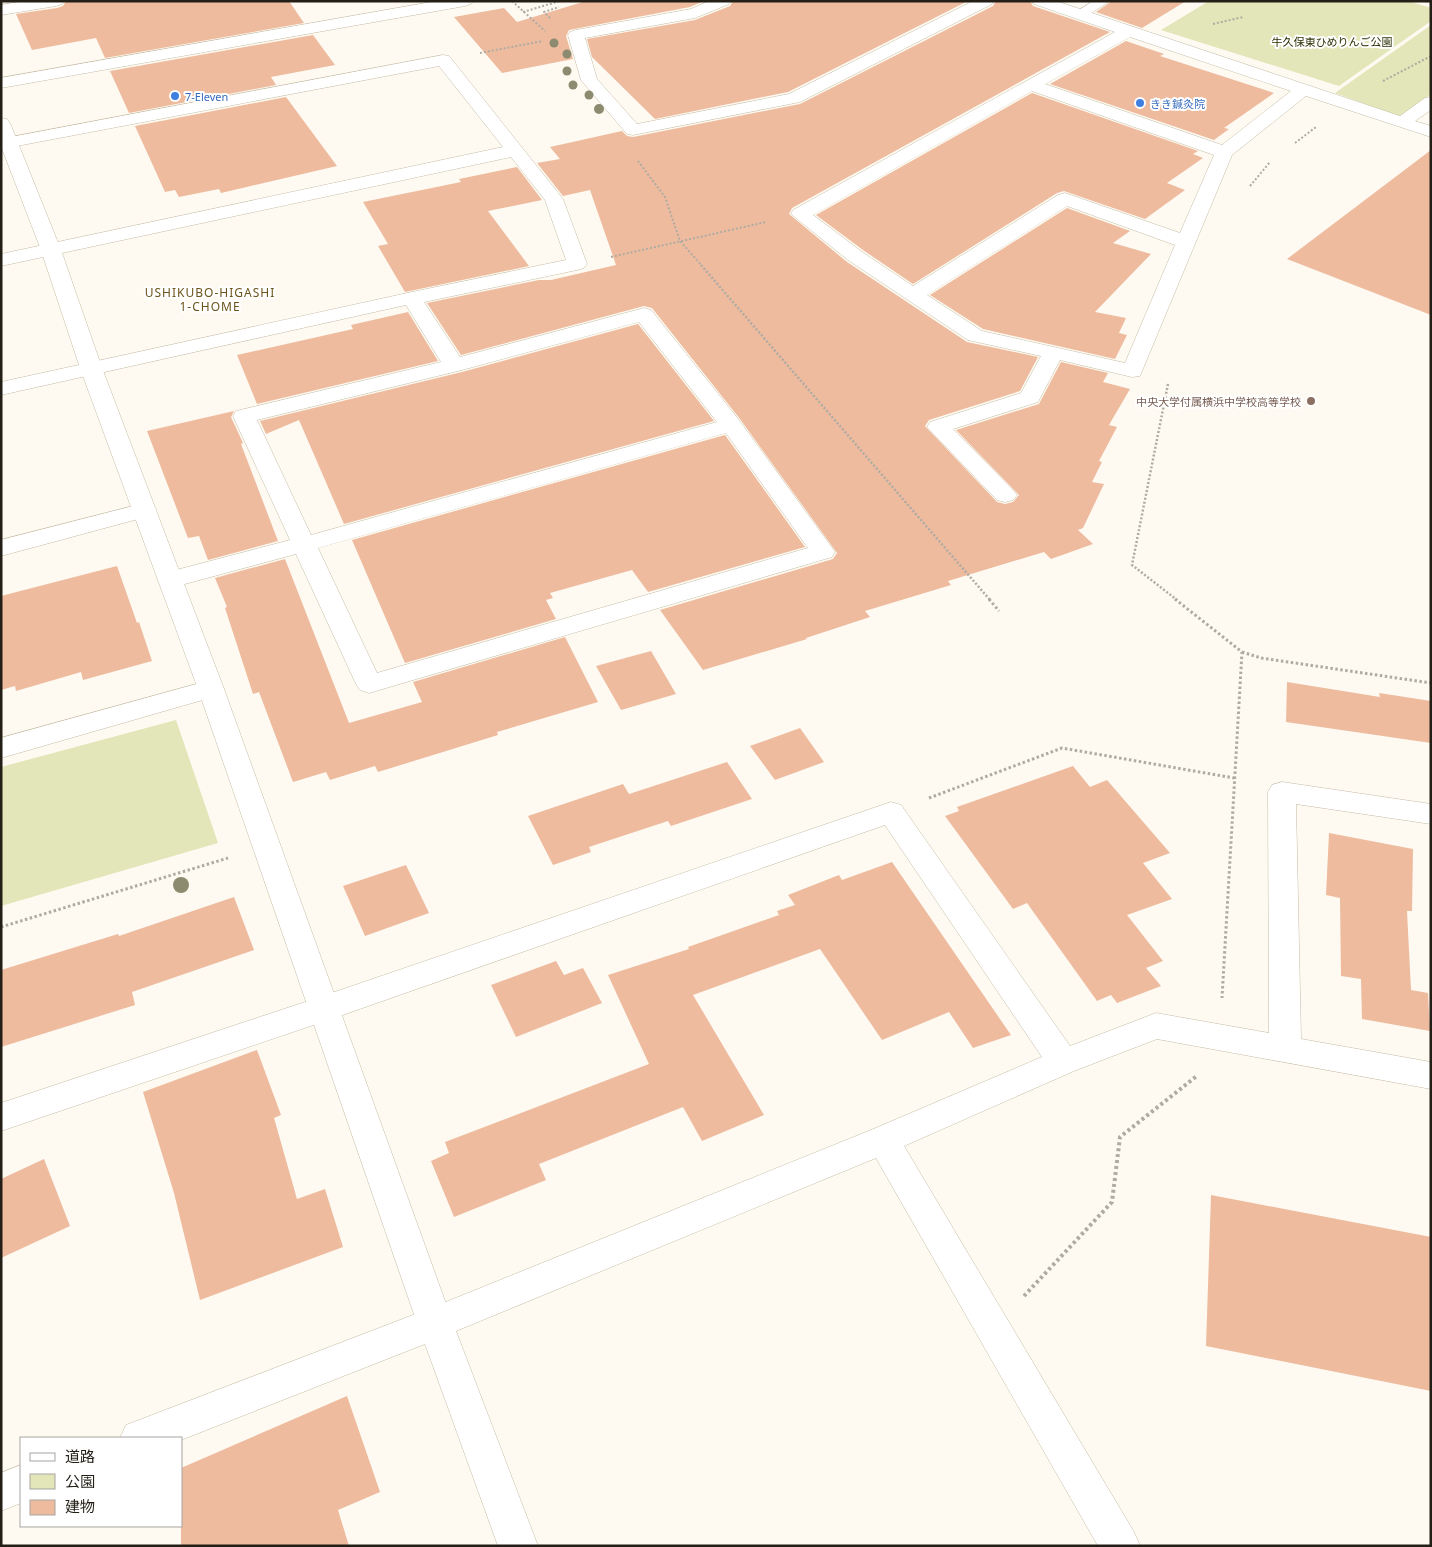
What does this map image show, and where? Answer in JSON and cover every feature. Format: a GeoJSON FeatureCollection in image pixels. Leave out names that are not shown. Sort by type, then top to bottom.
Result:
{"type":"FeatureCollection","features":[{"type":"Feature","properties":{"kind":"street"},"geometry":{"type":"LineString","coordinates":[[1,10],[56,1]]}},
{"type":"Feature","properties":{"kind":"street"},"geometry":{"type":"LineString","coordinates":[[7,66],[380,1]]}},
{"type":"Feature","properties":{"kind":"street"},"geometry":{"type":"LineString","coordinates":[[1,84],[465,1]]}},
{"type":"Feature","properties":{"kind":"street"},"geometry":{"type":"LineString","coordinates":[[722,1],[695,13],[576,35],[589,80],[633,130],[794,98],[986,1]]}},
{"type":"Feature","properties":{"kind":"street"},"geometry":{"type":"LineString","coordinates":[[1040,1],[1431,132]]}},
{"type":"Feature","properties":{"kind":"street"},"geometry":{"type":"LineString","coordinates":[[1130,30],[1033,86],[800,214],[855,256],[975,336],[1054,352],[1132,371],[1224,152],[1304,89]]}},
{"type":"Feature","properties":{"kind":"street"},"geometry":{"type":"LineString","coordinates":[[1,389],[91,368],[412,298],[577,264],[554,199],[443,60],[4,137],[51,250],[91,368],[211,689],[435,1323],[518,1546]]}},
{"type":"Feature","properties":{"kind":"street"},"geometry":{"type":"LineString","coordinates":[[1033,86],[1224,152]]}},
{"type":"Feature","properties":{"kind":"street"},"geometry":{"type":"LineString","coordinates":[[1402,122],[1431,102]]}},
{"type":"Feature","properties":{"kind":"street"},"geometry":{"type":"LineString","coordinates":[[1,260],[516,150]]}},
{"type":"Feature","properties":{"kind":"street"},"geometry":{"type":"LineString","coordinates":[[912,295],[1065,199],[1186,242]]}},
{"type":"Feature","properties":{"kind":"street"},"geometry":{"type":"LineString","coordinates":[[412,298],[454,365]]}},
{"type":"Feature","properties":{"kind":"street"},"geometry":{"type":"LineString","coordinates":[[644,314],[731,425],[823,552],[369,684],[244,416],[454,365],[644,314]]}},
{"type":"Feature","properties":{"kind":"street"},"geometry":{"type":"LineString","coordinates":[[1005,495],[938,427],[1030,397],[1054,352]]}},
{"type":"Feature","properties":{"kind":"street"},"geometry":{"type":"LineString","coordinates":[[170,580],[731,425]]}},
{"type":"Feature","properties":{"kind":"street"},"geometry":{"type":"LineString","coordinates":[[1,548],[145,510]]}},
{"type":"Feature","properties":{"kind":"street"},"geometry":{"type":"LineString","coordinates":[[1,748],[211,689]]}},
{"type":"Feature","properties":{"kind":"street"},"geometry":{"type":"LineString","coordinates":[[1285,1049],[1282,792],[1431,814]]}},
{"type":"Feature","properties":{"kind":"street"},"geometry":{"type":"LineString","coordinates":[[1,1117],[323,1009],[891,812],[1063,1062]]}},
{"type":"Feature","properties":{"kind":"street"},"geometry":{"type":"LineString","coordinates":[[142,1437],[435,1323],[883,1140],[1063,1062],[1156,1026],[1431,1076]]}},
{"type":"Feature","properties":{"kind":"street"},"geometry":{"type":"LineString","coordinates":[[883,1140],[1120,1546]]}},
{"type":"Feature","properties":{"kind":"street"},"geometry":{"type":"LineString","coordinates":[[1,1492],[20,1484]]}},
{"type":"Feature","properties":{"kind":"lane"},"geometry":{"type":"LineString","coordinates":[[1080,14],[1103,1]]}},
{"type":"Feature","properties":{"kind":"path"},"geometry":{"type":"LineString","coordinates":[[512,1],[553,39]]}},
{"type":"Feature","properties":{"kind":"path"},"geometry":{"type":"LineString","coordinates":[[523,12],[560,1],[565,5]]}},
{"type":"Feature","properties":{"kind":"path"},"geometry":{"type":"LineString","coordinates":[[1426,1],[1431,3]]}},
{"type":"Feature","properties":{"kind":"path"},"geometry":{"type":"LineString","coordinates":[[443,60],[576,35]]}},
{"type":"Feature","properties":{"kind":"path"},"geometry":{"type":"LineString","coordinates":[[1294,143],[1392,75],[1431,56]]}},
{"type":"Feature","properties":{"kind":"path"},"geometry":{"type":"LineString","coordinates":[[633,130],[614,133],[644,167],[665,196],[680,241],[999,611]]}},
{"type":"Feature","properties":{"kind":"path"},"geometry":{"type":"LineString","coordinates":[[1247,190],[1271,159]]}},
{"type":"Feature","properties":{"kind":"path"},"geometry":{"type":"LineString","coordinates":[[577,264],[800,214]]}},
{"type":"Feature","properties":{"kind":"path"},"geometry":{"type":"LineString","coordinates":[[1171,377],[1132,565],[1242,652],[1261,658],[1431,683]]}},
{"type":"Feature","properties":{"kind":"path"},"geometry":{"type":"LineString","coordinates":[[1222,1004],[1242,652]]}},
{"type":"Feature","properties":{"kind":"path"},"geometry":{"type":"LineString","coordinates":[[891,812],[1062,748],[1234,778]]}},
{"type":"Feature","properties":{"kind":"path"},"geometry":{"type":"LineString","coordinates":[[1,927],[266,846]]}},
{"type":"Feature","properties":{"kind":"path"},"geometry":{"type":"LineString","coordinates":[[985,1315],[1028,1294],[1112,1202],[1120,1137],[1204,1069]]}},
{"type":"Feature","properties":{"kind":"green space","name":"牛久保東ひめりんご公園"},"geometry":{"type":"Polygon","coordinates":[[[1209,1],[1408,1],[1431,8],[1431,21],[1339,86],[1161,30],[1209,1]]]}},
{"type":"Feature","properties":{"kind":"green space"},"geometry":{"type":"Polygon","coordinates":[[[1431,25],[1431,94],[1401,117],[1335,93],[1431,25]]]}},
{"type":"Feature","properties":{"kind":"green space"},"geometry":{"type":"Polygon","coordinates":[[[176,720],[218,843],[1,906],[1,767],[176,720]]]}},
{"type":"Feature","properties":{"kind":"building"},"geometry":{"type":"Polygon","coordinates":[[[66,1],[289,1],[304,23],[105,58],[96,38],[32,50],[16,14],[57,8],[63,6],[66,1]]]}},
{"type":"Feature","properties":{"kind":"building"},"geometry":{"type":"Polygon","coordinates":[[[586,1],[704,1],[690,7],[569,30],[566,36],[573,59],[502,73],[454,17],[504,8],[517,22],[586,1]]]}},
{"type":"Feature","properties":{"kind":"building"},"geometry":{"type":"Polygon","coordinates":[[[733,1],[968,1],[788,92],[655,119],[592,57],[587,39],[695,20],[730,6],[733,1]]]}},
{"type":"Feature","properties":{"kind":"building"},"geometry":{"type":"Polygon","coordinates":[[[996,1],[1030,1],[1033,6],[1110,32],[792,208],[789,214],[847,262],[967,342],[1038,357],[1020,391],[929,420],[925,426],[997,502],[1005,504],[1013,502],[1019,495],[956,430],[1039,404],[1061,362],[1108,373],[1103,382],[1130,389],[1109,425],[1117,427],[1099,461],[1102,462],[1092,482],[1104,484],[1083,528],[1078,530],[1093,544],[1051,559],[1044,552],[948,581],[951,585],[865,611],[870,617],[807,639],[703,670],[660,610],[833,559],[837,553],[740,419],[652,308],[644,306],[461,355],[427,303],[539,280],[551,280],[616,265],[590,190],[563,196],[537,163],[560,159],[550,147],[622,131],[627,136],[633,137],[800,104],[993,6],[996,1]]]}},
{"type":"Feature","properties":{"kind":"building"},"geometry":{"type":"Polygon","coordinates":[[[1112,1],[1186,1],[1142,28],[1096,12],[1112,1]]]}},
{"type":"Feature","properties":{"kind":"building"},"geometry":{"type":"Polygon","coordinates":[[[313,35],[335,65],[271,77],[276,85],[129,113],[110,71],[313,35]]]}},
{"type":"Feature","properties":{"kind":"building"},"geometry":{"type":"Polygon","coordinates":[[[1126,41],[1164,54],[1160,56],[1274,93],[1224,128],[1229,129],[1214,140],[1050,84],[1126,41]]]}},
{"type":"Feature","properties":{"kind":"building"},"geometry":{"type":"Polygon","coordinates":[[[1032,93],[1198,151],[1193,154],[1203,158],[1167,183],[1185,190],[1145,219],[1064,191],[1057,193],[913,284],[816,215],[1032,93]]]}},
{"type":"Feature","properties":{"kind":"building"},"geometry":{"type":"Polygon","coordinates":[[[286,97],[337,166],[221,193],[219,189],[179,197],[175,190],[165,192],[135,126],[286,97]]]}},
{"type":"Feature","properties":{"kind":"building"},"geometry":{"type":"Polygon","coordinates":[[[1431,150],[1431,315],[1287,259],[1431,150]]]}},
{"type":"Feature","properties":{"kind":"building"},"geometry":{"type":"Polygon","coordinates":[[[517,167],[542,200],[488,211],[529,266],[405,292],[378,246],[388,244],[363,202],[461,182],[459,179],[517,167]]]}},
{"type":"Feature","properties":{"kind":"building"},"geometry":{"type":"Polygon","coordinates":[[[1067,208],[1130,231],[1113,243],[1151,254],[1095,312],[1126,318],[1119,333],[1127,335],[1115,359],[983,329],[930,295],[1067,208]]]}},
{"type":"Feature","properties":{"kind":"building"},"geometry":{"type":"Polygon","coordinates":[[[408,312],[438,361],[257,404],[237,355],[353,329],[351,325],[408,312]]]}},
{"type":"Feature","properties":{"kind":"building"},"geometry":{"type":"Polygon","coordinates":[[[638,324],[714,421],[344,524],[299,420],[266,434],[260,421],[462,372],[638,324]]]}},
{"type":"Feature","properties":{"kind":"building"},"geometry":{"type":"Polygon","coordinates":[[[234,411],[231,417],[243,443],[241,444],[278,541],[208,560],[199,536],[188,538],[147,431],[234,411]]]}},
{"type":"Feature","properties":{"kind":"building"},"geometry":{"type":"Polygon","coordinates":[[[725,435],[805,547],[648,592],[632,570],[550,593],[553,598],[546,600],[556,619],[405,663],[352,540],[725,435]]]}},
{"type":"Feature","properties":{"kind":"building"},"geometry":{"type":"Polygon","coordinates":[[[285,559],[349,723],[422,702],[413,682],[565,637],[598,702],[497,732],[498,735],[378,772],[375,766],[330,780],[326,772],[293,782],[259,692],[253,694],[225,608],[227,607],[215,578],[285,559]]]}},
{"type":"Feature","properties":{"kind":"building"},"geometry":{"type":"Polygon","coordinates":[[[117,566],[152,661],[83,680],[81,672],[16,691],[15,686],[1,690],[1,596],[117,566]]]}},
{"type":"Feature","properties":{"kind":"building"},"geometry":{"type":"Polygon","coordinates":[[[651,651],[676,694],[621,710],[596,666],[651,651]]]}},
{"type":"Feature","properties":{"kind":"building"},"geometry":{"type":"Polygon","coordinates":[[[1287,682],[1380,697],[1379,693],[1431,701],[1431,743],[1286,722],[1287,682]]]}},
{"type":"Feature","properties":{"kind":"building"},"geometry":{"type":"Polygon","coordinates":[[[800,728],[824,762],[775,780],[750,746],[800,728]]]}},
{"type":"Feature","properties":{"kind":"building"},"geometry":{"type":"Polygon","coordinates":[[[727,762],[752,799],[671,826],[668,821],[589,847],[591,852],[553,865],[528,816],[623,784],[629,794],[727,762]]]}},
{"type":"Feature","properties":{"kind":"building"},"geometry":{"type":"Polygon","coordinates":[[[1073,766],[1090,787],[1107,780],[1170,853],[1143,863],[1172,899],[1127,915],[1163,961],[1146,968],[1161,986],[1117,1003],[1111,995],[1097,1001],[1027,903],[1013,909],[945,816],[959,811],[957,807],[1073,766]]]}},
{"type":"Feature","properties":{"kind":"building"},"geometry":{"type":"Polygon","coordinates":[[[1329,833],[1413,849],[1412,911],[1407,911],[1411,990],[1428,993],[1430,1031],[1362,1019],[1361,979],[1341,976],[1340,898],[1326,895],[1329,833]]]}},
{"type":"Feature","properties":{"kind":"building"},"geometry":{"type":"Polygon","coordinates":[[[892,862],[1011,1035],[973,1048],[949,1012],[882,1040],[820,949],[693,995],[764,1115],[702,1141],[683,1107],[539,1164],[546,1180],[454,1217],[431,1161],[449,1153],[445,1142],[649,1064],[608,975],[689,949],[688,947],[779,915],[777,911],[795,905],[788,895],[839,875],[842,880],[892,862]]]}},
{"type":"Feature","properties":{"kind":"building"},"geometry":{"type":"Polygon","coordinates":[[[406,865],[429,913],[365,936],[343,886],[406,865]]]}},
{"type":"Feature","properties":{"kind":"building"},"geometry":{"type":"Polygon","coordinates":[[[234,897],[254,950],[132,992],[135,1005],[1,1047],[1,970],[118,934],[119,936],[234,897]]]}},
{"type":"Feature","properties":{"kind":"building"},"geometry":{"type":"Polygon","coordinates":[[[556,961],[564,975],[583,968],[602,1003],[516,1037],[491,985],[556,961]]]}},
{"type":"Feature","properties":{"kind":"building"},"geometry":{"type":"Polygon","coordinates":[[[257,1050],[281,1115],[274,1118],[297,1199],[325,1189],[343,1247],[200,1300],[174,1193],[143,1092],[257,1050]]]}},
{"type":"Feature","properties":{"kind":"building"},"geometry":{"type":"Polygon","coordinates":[[[44,1159],[70,1226],[1,1258],[1,1179],[44,1159]]]}},
{"type":"Feature","properties":{"kind":"building"},"geometry":{"type":"Polygon","coordinates":[[[1211,1195],[1431,1237],[1431,1391],[1206,1346],[1211,1195]]]}},
{"type":"Feature","properties":{"kind":"building"},"geometry":{"type":"Polygon","coordinates":[[[347,1396],[380,1492],[338,1510],[349,1546],[181,1546],[182,1468],[347,1396]]]}},
{"type":"Feature","properties":{"kind":"place","name":"7-Eleven"},"geometry":{"type":"Point","coordinates":[175,96]}},
{"type":"Feature","properties":{"kind":"place","name":"きき鍼灸院"},"geometry":{"type":"Point","coordinates":[1140,103]}},
{"type":"Feature","properties":{"kind":"place","name":"中央大学付属横浜中学校高等学校"},"geometry":{"type":"Point","coordinates":[1311,401]}},
{"type":"Feature","properties":{"kind":"district","name":"USHIKUBO-HIGASHI 1-CHOME"},"geometry":{"type":"Point","coordinates":[210,299]}}]}
